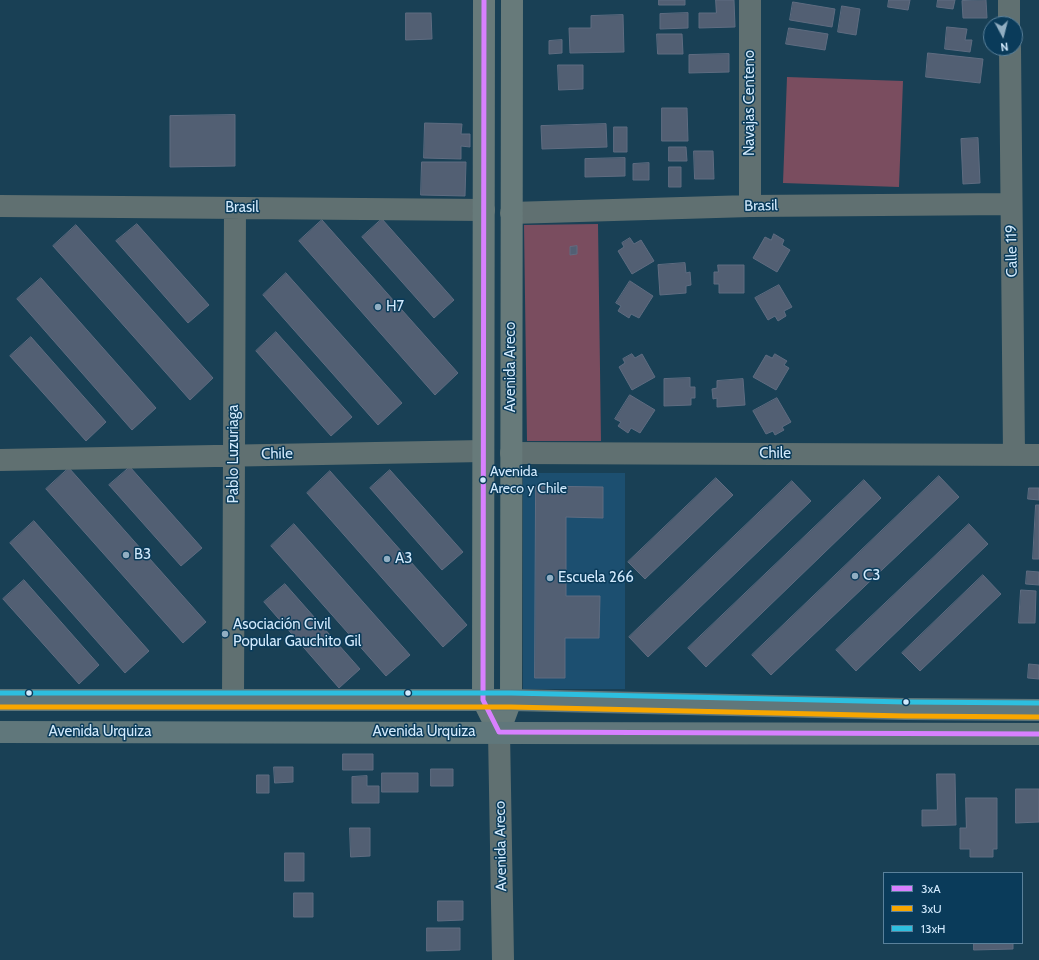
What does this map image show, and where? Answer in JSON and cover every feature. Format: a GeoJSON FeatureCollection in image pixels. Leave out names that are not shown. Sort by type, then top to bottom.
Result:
{"type":"FeatureCollection","features":[{"type":"Feature","properties":{"kind":"main road","name":"Avenida Areco"},"geometry":{"type":"LineString","coordinates":[[484,0],[483,700],[499,732]]}},
{"type":"Feature","properties":{"kind":"main road","name":"Avenida Areco"},"geometry":{"type":"LineString","coordinates":[[499,732],[511,700],[512,0]]}},
{"type":"Feature","properties":{"kind":"main road"},"geometry":{"type":"LineString","coordinates":[[0,700],[511,700],[905,709],[1039,710]]}},
{"type":"Feature","properties":{"kind":"main road","name":"Avenida Urquiza"},"geometry":{"type":"LineString","coordinates":[[0,732],[1039,734]]}},
{"type":"Feature","properties":{"kind":"street","name":"Navajas Centeno"},"geometry":{"type":"LineString","coordinates":[[750,0],[750,206]]}},
{"type":"Feature","properties":{"kind":"street"},"geometry":{"type":"LineString","coordinates":[[1009,0],[1010,16]]}},
{"type":"Feature","properties":{"kind":"street","name":"Calle 119"},"geometry":{"type":"LineString","coordinates":[[1010,56],[1014,455]]}},
{"type":"Feature","properties":{"kind":"street","name":"Brasil"},"geometry":{"type":"LineString","coordinates":[[511,213],[750,206],[1011,204]]}},
{"type":"Feature","properties":{"kind":"street","name":"Brasil"},"geometry":{"type":"LineString","coordinates":[[0,206],[484,210]]}},
{"type":"Feature","properties":{"kind":"street","name":"Pablo Luzuriaga"},"geometry":{"type":"LineString","coordinates":[[233,700],[235,208]]}},
{"type":"Feature","properties":{"kind":"street","name":"Chile"},"geometry":{"type":"LineString","coordinates":[[0,460],[483,451]]}},
{"type":"Feature","properties":{"kind":"street","name":"Chile"},"geometry":{"type":"LineString","coordinates":[[511,454],[1039,455]]}},
{"type":"Feature","properties":{"kind":"street","name":"Avenida Areco"},"geometry":{"type":"LineString","coordinates":[[499,732],[503,960]]}},
{"type":"Feature","properties":{"kind":"shaded area"},"geometry":{"type":"Polygon","coordinates":[[[787,77],[903,81],[899,187],[783,183],[787,77]]]}},
{"type":"Feature","properties":{"kind":"shaded area"},"geometry":{"type":"Polygon","coordinates":[[[598,224],[601,441],[527,441],[524,225],[598,224]]]}},
{"type":"Feature","properties":{"kind":"shaded area"},"geometry":{"type":"Polygon","coordinates":[[[523,473],[625,473],[625,689],[523,689],[523,473]]]}},
{"type":"Feature","properties":{"kind":"building"},"geometry":{"type":"Polygon","coordinates":[[[659,0],[685,0],[685,5],[659,5],[659,0]]]}},
{"type":"Feature","properties":{"kind":"building"},"geometry":{"type":"Polygon","coordinates":[[[716,0],[734,0],[735,27],[699,28],[699,13],[716,13],[716,0]]]}},
{"type":"Feature","properties":{"kind":"building"},"geometry":{"type":"Polygon","coordinates":[[[889,0],[910,0],[908,10],[888,7],[889,0]]]}},
{"type":"Feature","properties":{"kind":"building"},"geometry":{"type":"Polygon","coordinates":[[[938,0],[955,0],[953,9],[937,7],[938,0]]]}},
{"type":"Feature","properties":{"kind":"building"},"geometry":{"type":"Polygon","coordinates":[[[986,0],[987,16],[983,16],[983,18],[963,18],[962,1],[986,0]]]}},
{"type":"Feature","properties":{"kind":"building"},"geometry":{"type":"Polygon","coordinates":[[[793,2],[835,9],[832,27],[790,20],[793,2]]]}},
{"type":"Feature","properties":{"kind":"building"},"geometry":{"type":"Polygon","coordinates":[[[842,6],[860,9],[856,35],[838,32],[842,6]]]}},
{"type":"Feature","properties":{"kind":"building"},"geometry":{"type":"Polygon","coordinates":[[[406,13],[431,13],[432,39],[406,40],[406,13]]]}},
{"type":"Feature","properties":{"kind":"building"},"geometry":{"type":"Polygon","coordinates":[[[688,13],[688,28],[660,29],[660,14],[688,13]]]}},
{"type":"Feature","properties":{"kind":"building"},"geometry":{"type":"Polygon","coordinates":[[[623,15],[624,52],[570,53],[569,28],[591,28],[591,16],[623,15]]]}},
{"type":"Feature","properties":{"kind":"building"},"geometry":{"type":"Polygon","coordinates":[[[947,27],[967,29],[965,40],[972,40],[970,52],[945,49],[947,27]]]}},
{"type":"Feature","properties":{"kind":"building"},"geometry":{"type":"Polygon","coordinates":[[[789,28],[828,34],[825,50],[786,44],[789,28]]]}},
{"type":"Feature","properties":{"kind":"building"},"geometry":{"type":"Polygon","coordinates":[[[657,34],[682,34],[683,54],[658,54],[657,34]]]}},
{"type":"Feature","properties":{"kind":"building"},"geometry":{"type":"Polygon","coordinates":[[[562,40],[562,53],[549,54],[549,41],[562,40]]]}},
{"type":"Feature","properties":{"kind":"building"},"geometry":{"type":"Polygon","coordinates":[[[928,53],[983,59],[980,83],[926,77],[928,53]]]}},
{"type":"Feature","properties":{"kind":"building"},"geometry":{"type":"Polygon","coordinates":[[[729,54],[729,72],[689,73],[689,55],[729,54]]]}},
{"type":"Feature","properties":{"kind":"building"},"geometry":{"type":"Polygon","coordinates":[[[558,65],[583,65],[583,89],[559,90],[558,65]]]}},
{"type":"Feature","properties":{"kind":"building"},"geometry":{"type":"Polygon","coordinates":[[[662,108],[687,108],[688,141],[662,141],[662,108]]]}},
{"type":"Feature","properties":{"kind":"building"},"geometry":{"type":"Polygon","coordinates":[[[235,115],[235,166],[170,167],[170,116],[235,115]]]}},
{"type":"Feature","properties":{"kind":"building"},"geometry":{"type":"Polygon","coordinates":[[[425,123],[462,124],[461,134],[470,134],[470,147],[461,146],[461,159],[424,158],[425,123]]]}},
{"type":"Feature","properties":{"kind":"building"},"geometry":{"type":"Polygon","coordinates":[[[606,124],[607,147],[542,149],[541,126],[606,124]]]}},
{"type":"Feature","properties":{"kind":"building"},"geometry":{"type":"Polygon","coordinates":[[[614,127],[627,127],[627,152],[614,152],[614,127]]]}},
{"type":"Feature","properties":{"kind":"building"},"geometry":{"type":"Polygon","coordinates":[[[978,138],[980,183],[963,184],[961,139],[978,138]]]}},
{"type":"Feature","properties":{"kind":"building"},"geometry":{"type":"Polygon","coordinates":[[[669,147],[686,147],[687,161],[669,161],[669,147]]]}},
{"type":"Feature","properties":{"kind":"building"},"geometry":{"type":"Polygon","coordinates":[[[694,151],[713,151],[714,179],[695,179],[694,151]]]}},
{"type":"Feature","properties":{"kind":"building"},"geometry":{"type":"Polygon","coordinates":[[[625,158],[625,176],[585,177],[585,159],[625,158]]]}},
{"type":"Feature","properties":{"kind":"building"},"geometry":{"type":"Polygon","coordinates":[[[422,162],[466,162],[465,196],[421,195],[422,162]]]}},
{"type":"Feature","properties":{"kind":"building"},"geometry":{"type":"Polygon","coordinates":[[[649,163],[649,180],[633,180],[633,164],[649,163]]]}},
{"type":"Feature","properties":{"kind":"building"},"geometry":{"type":"Polygon","coordinates":[[[669,167],[681,167],[681,187],[669,187],[669,167]]]}},
{"type":"Feature","properties":{"kind":"building"},"geometry":{"type":"Polygon","coordinates":[[[382,219],[454,300],[434,318],[362,237],[382,219]]]}},
{"type":"Feature","properties":{"kind":"building","name":"H7"},"geometry":{"type":"Polygon","coordinates":[[[322,220],[458,373],[435,395],[299,241],[322,220]]]}},
{"type":"Feature","properties":{"kind":"building"},"geometry":{"type":"Polygon","coordinates":[[[137,224],[209,305],[188,323],[116,241],[137,224]]]}},
{"type":"Feature","properties":{"kind":"building"},"geometry":{"type":"Polygon","coordinates":[[[76,225],[213,378],[190,400],[53,246],[76,225]]]}},
{"type":"Feature","properties":{"kind":"building"},"geometry":{"type":"Polygon","coordinates":[[[774,234],[784,240],[782,245],[790,250],[777,272],[753,258],[765,237],[771,240],[774,234]]]}},
{"type":"Feature","properties":{"kind":"building"},"geometry":{"type":"Polygon","coordinates":[[[630,238],[634,244],[641,240],[654,261],[632,274],[618,251],[624,247],[622,243],[630,238]]]}},
{"type":"Feature","properties":{"kind":"building"},"geometry":{"type":"Polygon","coordinates":[[[577,246],[577,254],[570,255],[570,247],[577,246]]]}},
{"type":"Feature","properties":{"kind":"building"},"geometry":{"type":"Polygon","coordinates":[[[685,263],[686,273],[690,272],[691,285],[686,286],[686,293],[660,295],[658,265],[685,263]]]}},
{"type":"Feature","properties":{"kind":"building"},"geometry":{"type":"Polygon","coordinates":[[[718,265],[744,265],[744,293],[719,293],[719,284],[714,284],[714,272],[718,272],[718,265]]]}},
{"type":"Feature","properties":{"kind":"building"},"geometry":{"type":"Polygon","coordinates":[[[286,273],[402,403],[378,425],[263,295],[286,273]]]}},
{"type":"Feature","properties":{"kind":"building"},"geometry":{"type":"Polygon","coordinates":[[[41,278],[156,408],[132,430],[17,299],[41,278]]]}},
{"type":"Feature","properties":{"kind":"building"},"geometry":{"type":"Polygon","coordinates":[[[630,281],[653,296],[639,318],[631,314],[629,318],[618,311],[621,306],[616,303],[630,281]]]}},
{"type":"Feature","properties":{"kind":"building"},"geometry":{"type":"Polygon","coordinates":[[[779,285],[792,307],[784,311],[786,316],[778,321],[775,316],[768,320],[755,298],[779,285]]]}},
{"type":"Feature","properties":{"kind":"building"},"geometry":{"type":"Polygon","coordinates":[[[276,332],[352,417],[331,436],[256,351],[276,332]]]}},
{"type":"Feature","properties":{"kind":"building"},"geometry":{"type":"Polygon","coordinates":[[[31,337],[106,422],[86,441],[10,356],[31,337]]]}},
{"type":"Feature","properties":{"kind":"building"},"geometry":{"type":"Polygon","coordinates":[[[632,354],[635,358],[642,354],[655,377],[632,390],[619,367],[625,363],[623,359],[632,354]]]}},
{"type":"Feature","properties":{"kind":"building"},"geometry":{"type":"Polygon","coordinates":[[[775,354],[787,361],[784,365],[789,368],[776,390],[753,377],[766,355],[772,358],[775,354]]]}},
{"type":"Feature","properties":{"kind":"building"},"geometry":{"type":"Polygon","coordinates":[[[690,378],[690,387],[695,387],[695,398],[691,398],[691,405],[664,406],[664,379],[690,378]]]}},
{"type":"Feature","properties":{"kind":"building"},"geometry":{"type":"Polygon","coordinates":[[[743,379],[745,405],[717,407],[717,398],[713,399],[712,389],[717,388],[717,381],[743,379]]]}},
{"type":"Feature","properties":{"kind":"building"},"geometry":{"type":"Polygon","coordinates":[[[630,395],[655,410],[640,433],[631,428],[628,433],[618,426],[621,422],[615,419],[630,395]]]}},
{"type":"Feature","properties":{"kind":"building"},"geometry":{"type":"Polygon","coordinates":[[[777,398],[791,422],[782,427],[784,430],[775,435],[773,431],[766,434],[753,411],[777,398]]]}},
{"type":"Feature","properties":{"kind":"building"},"geometry":{"type":"Polygon","coordinates":[[[130,467],[202,548],[181,566],[109,485],[130,467]]]}},
{"type":"Feature","properties":{"kind":"building","name":"B3"},"geometry":{"type":"Polygon","coordinates":[[[69,468],[206,622],[183,643],[46,489],[69,468]]]}},
{"type":"Feature","properties":{"kind":"building"},"geometry":{"type":"Polygon","coordinates":[[[390,470],[463,552],[442,570],[370,488],[390,470]]]}},
{"type":"Feature","properties":{"kind":"building","name":"A3"},"geometry":{"type":"Polygon","coordinates":[[[330,471],[467,625],[443,647],[307,493],[330,471]]]}},
{"type":"Feature","properties":{"kind":"building","name":"C3"},"geometry":{"type":"Polygon","coordinates":[[[939,476],[959,497],[771,675],[752,655],[939,476]]]}},
{"type":"Feature","properties":{"kind":"building"},"geometry":{"type":"Polygon","coordinates":[[[716,478],[733,495],[645,579],[628,562],[716,478]]]}},
{"type":"Feature","properties":{"kind":"building"},"geometry":{"type":"Polygon","coordinates":[[[864,480],[881,498],[706,667],[688,648],[864,480]]]}},
{"type":"Feature","properties":{"kind":"building"},"geometry":{"type":"Polygon","coordinates":[[[792,481],[811,501],[648,657],[629,637],[792,481]]]}},
{"type":"Feature","properties":{"kind":"building"},"geometry":{"type":"Polygon","coordinates":[[[536,486],[603,487],[603,518],[566,517],[566,596],[600,596],[599,638],[565,638],[565,678],[535,678],[536,486]]]}},
{"type":"Feature","properties":{"kind":"building"},"geometry":{"type":"Polygon","coordinates":[[[1029,488],[1039,488],[1039,500],[1028,499],[1029,488]]]}},
{"type":"Feature","properties":{"kind":"building"},"geometry":{"type":"Polygon","coordinates":[[[1036,505],[1039,505],[1039,559],[1033,559],[1036,505]]]}},
{"type":"Feature","properties":{"kind":"building"},"geometry":{"type":"Polygon","coordinates":[[[34,521],[149,651],[125,673],[10,543],[34,521]]]}},
{"type":"Feature","properties":{"kind":"building"},"geometry":{"type":"Polygon","coordinates":[[[294,524],[410,655],[386,676],[271,546],[294,524]]]}},
{"type":"Feature","properties":{"kind":"building"},"geometry":{"type":"Polygon","coordinates":[[[969,524],[988,544],[856,671],[836,650],[969,524]]]}},
{"type":"Feature","properties":{"kind":"building"},"geometry":{"type":"Polygon","coordinates":[[[1027,571],[1039,572],[1039,585],[1026,584],[1027,571]]]}},
{"type":"Feature","properties":{"kind":"building"},"geometry":{"type":"Polygon","coordinates":[[[983,575],[1001,594],[920,671],[902,653],[983,575]]]}},
{"type":"Feature","properties":{"kind":"building"},"geometry":{"type":"Polygon","coordinates":[[[24,580],[99,665],[79,684],[3,599],[24,580]]]}},
{"type":"Feature","properties":{"kind":"building"},"geometry":{"type":"Polygon","coordinates":[[[285,584],[360,669],[339,688],[264,602],[285,584]]]}},
{"type":"Feature","properties":{"kind":"building"},"geometry":{"type":"Polygon","coordinates":[[[1021,590],[1036,591],[1035,623],[1019,623],[1021,590]]]}},
{"type":"Feature","properties":{"kind":"building"},"geometry":{"type":"Polygon","coordinates":[[[1029,664],[1039,665],[1039,679],[1028,678],[1029,664]]]}},
{"type":"Feature","properties":{"kind":"building"},"geometry":{"type":"Polygon","coordinates":[[[343,754],[373,754],[373,770],[343,770],[343,754]]]}},
{"type":"Feature","properties":{"kind":"building"},"geometry":{"type":"Polygon","coordinates":[[[274,767],[293,767],[293,782],[275,783],[274,767]]]}},
{"type":"Feature","properties":{"kind":"building"},"geometry":{"type":"Polygon","coordinates":[[[431,769],[453,769],[453,786],[431,786],[431,769]]]}},
{"type":"Feature","properties":{"kind":"building"},"geometry":{"type":"Polygon","coordinates":[[[382,773],[418,773],[418,792],[382,792],[382,773]]]}},
{"type":"Feature","properties":{"kind":"building"},"geometry":{"type":"Polygon","coordinates":[[[937,774],[955,774],[956,825],[922,826],[922,810],[937,810],[937,774]]]}},
{"type":"Feature","properties":{"kind":"building"},"geometry":{"type":"Polygon","coordinates":[[[257,775],[269,775],[269,793],[257,793],[257,775]]]}},
{"type":"Feature","properties":{"kind":"building"},"geometry":{"type":"Polygon","coordinates":[[[367,776],[367,786],[379,786],[379,803],[352,803],[352,777],[367,776]]]}},
{"type":"Feature","properties":{"kind":"building"},"geometry":{"type":"Polygon","coordinates":[[[1016,789],[1039,789],[1039,822],[1016,823],[1016,789]]]}},
{"type":"Feature","properties":{"kind":"building"},"geometry":{"type":"Polygon","coordinates":[[[966,798],[997,798],[997,849],[993,849],[993,857],[970,857],[970,849],[960,849],[960,828],[966,828],[966,798]]]}},
{"type":"Feature","properties":{"kind":"building"},"geometry":{"type":"Polygon","coordinates":[[[350,828],[370,828],[370,856],[351,857],[350,828]]]}},
{"type":"Feature","properties":{"kind":"building"},"geometry":{"type":"Polygon","coordinates":[[[285,853],[304,853],[304,881],[285,881],[285,853]]]}},
{"type":"Feature","properties":{"kind":"building"},"geometry":{"type":"Polygon","coordinates":[[[294,893],[313,893],[313,917],[294,917],[294,893]]]}},
{"type":"Feature","properties":{"kind":"building"},"geometry":{"type":"Polygon","coordinates":[[[438,901],[463,901],[463,920],[438,921],[438,901]]]}},
{"type":"Feature","properties":{"kind":"building"},"geometry":{"type":"Polygon","coordinates":[[[427,928],[460,928],[460,950],[427,951],[427,928]]]}},
{"type":"Feature","properties":{"kind":"building"},"geometry":{"type":"Polygon","coordinates":[[[974,944],[1013,944],[1013,949],[974,950],[974,944]]]}},
{"type":"Feature","properties":{"kind":"transit line","name":"3xA"},"geometry":{"type":"LineString","coordinates":[[484,0],[483,700],[499,732]]}},
{"type":"Feature","properties":{"kind":"transit line","name":"13xH"},"geometry":{"type":"LineString","coordinates":[[0,693],[511,693],[905,702],[1039,703]]}},
{"type":"Feature","properties":{"kind":"transit line","name":"3xU"},"geometry":{"type":"LineString","coordinates":[[0,707],[511,707],[905,716],[1039,717]]}},
{"type":"Feature","properties":{"kind":"transit line","name":"3xA"},"geometry":{"type":"LineString","coordinates":[[499,732],[1039,734]]}},
{"type":"Feature","properties":{"kind":"place","name":"H7"},"geometry":{"type":"Point","coordinates":[378,307]}},
{"type":"Feature","properties":{"kind":"place","name":"Avenida Areco y Chile"},"geometry":{"type":"Point","coordinates":[483,480]}},
{"type":"Feature","properties":{"kind":"place","name":"B3"},"geometry":{"type":"Point","coordinates":[126,555]}},
{"type":"Feature","properties":{"kind":"place","name":"A3"},"geometry":{"type":"Point","coordinates":[387,559]}},
{"type":"Feature","properties":{"kind":"place","name":"C3"},"geometry":{"type":"Point","coordinates":[855,576]}},
{"type":"Feature","properties":{"kind":"place","name":"Escuela 266"},"geometry":{"type":"Point","coordinates":[550,578]}},
{"type":"Feature","properties":{"kind":"place","name":"Asociación Civil Popular Gauchito Gil"},"geometry":{"type":"Point","coordinates":[225,634]}}]}
